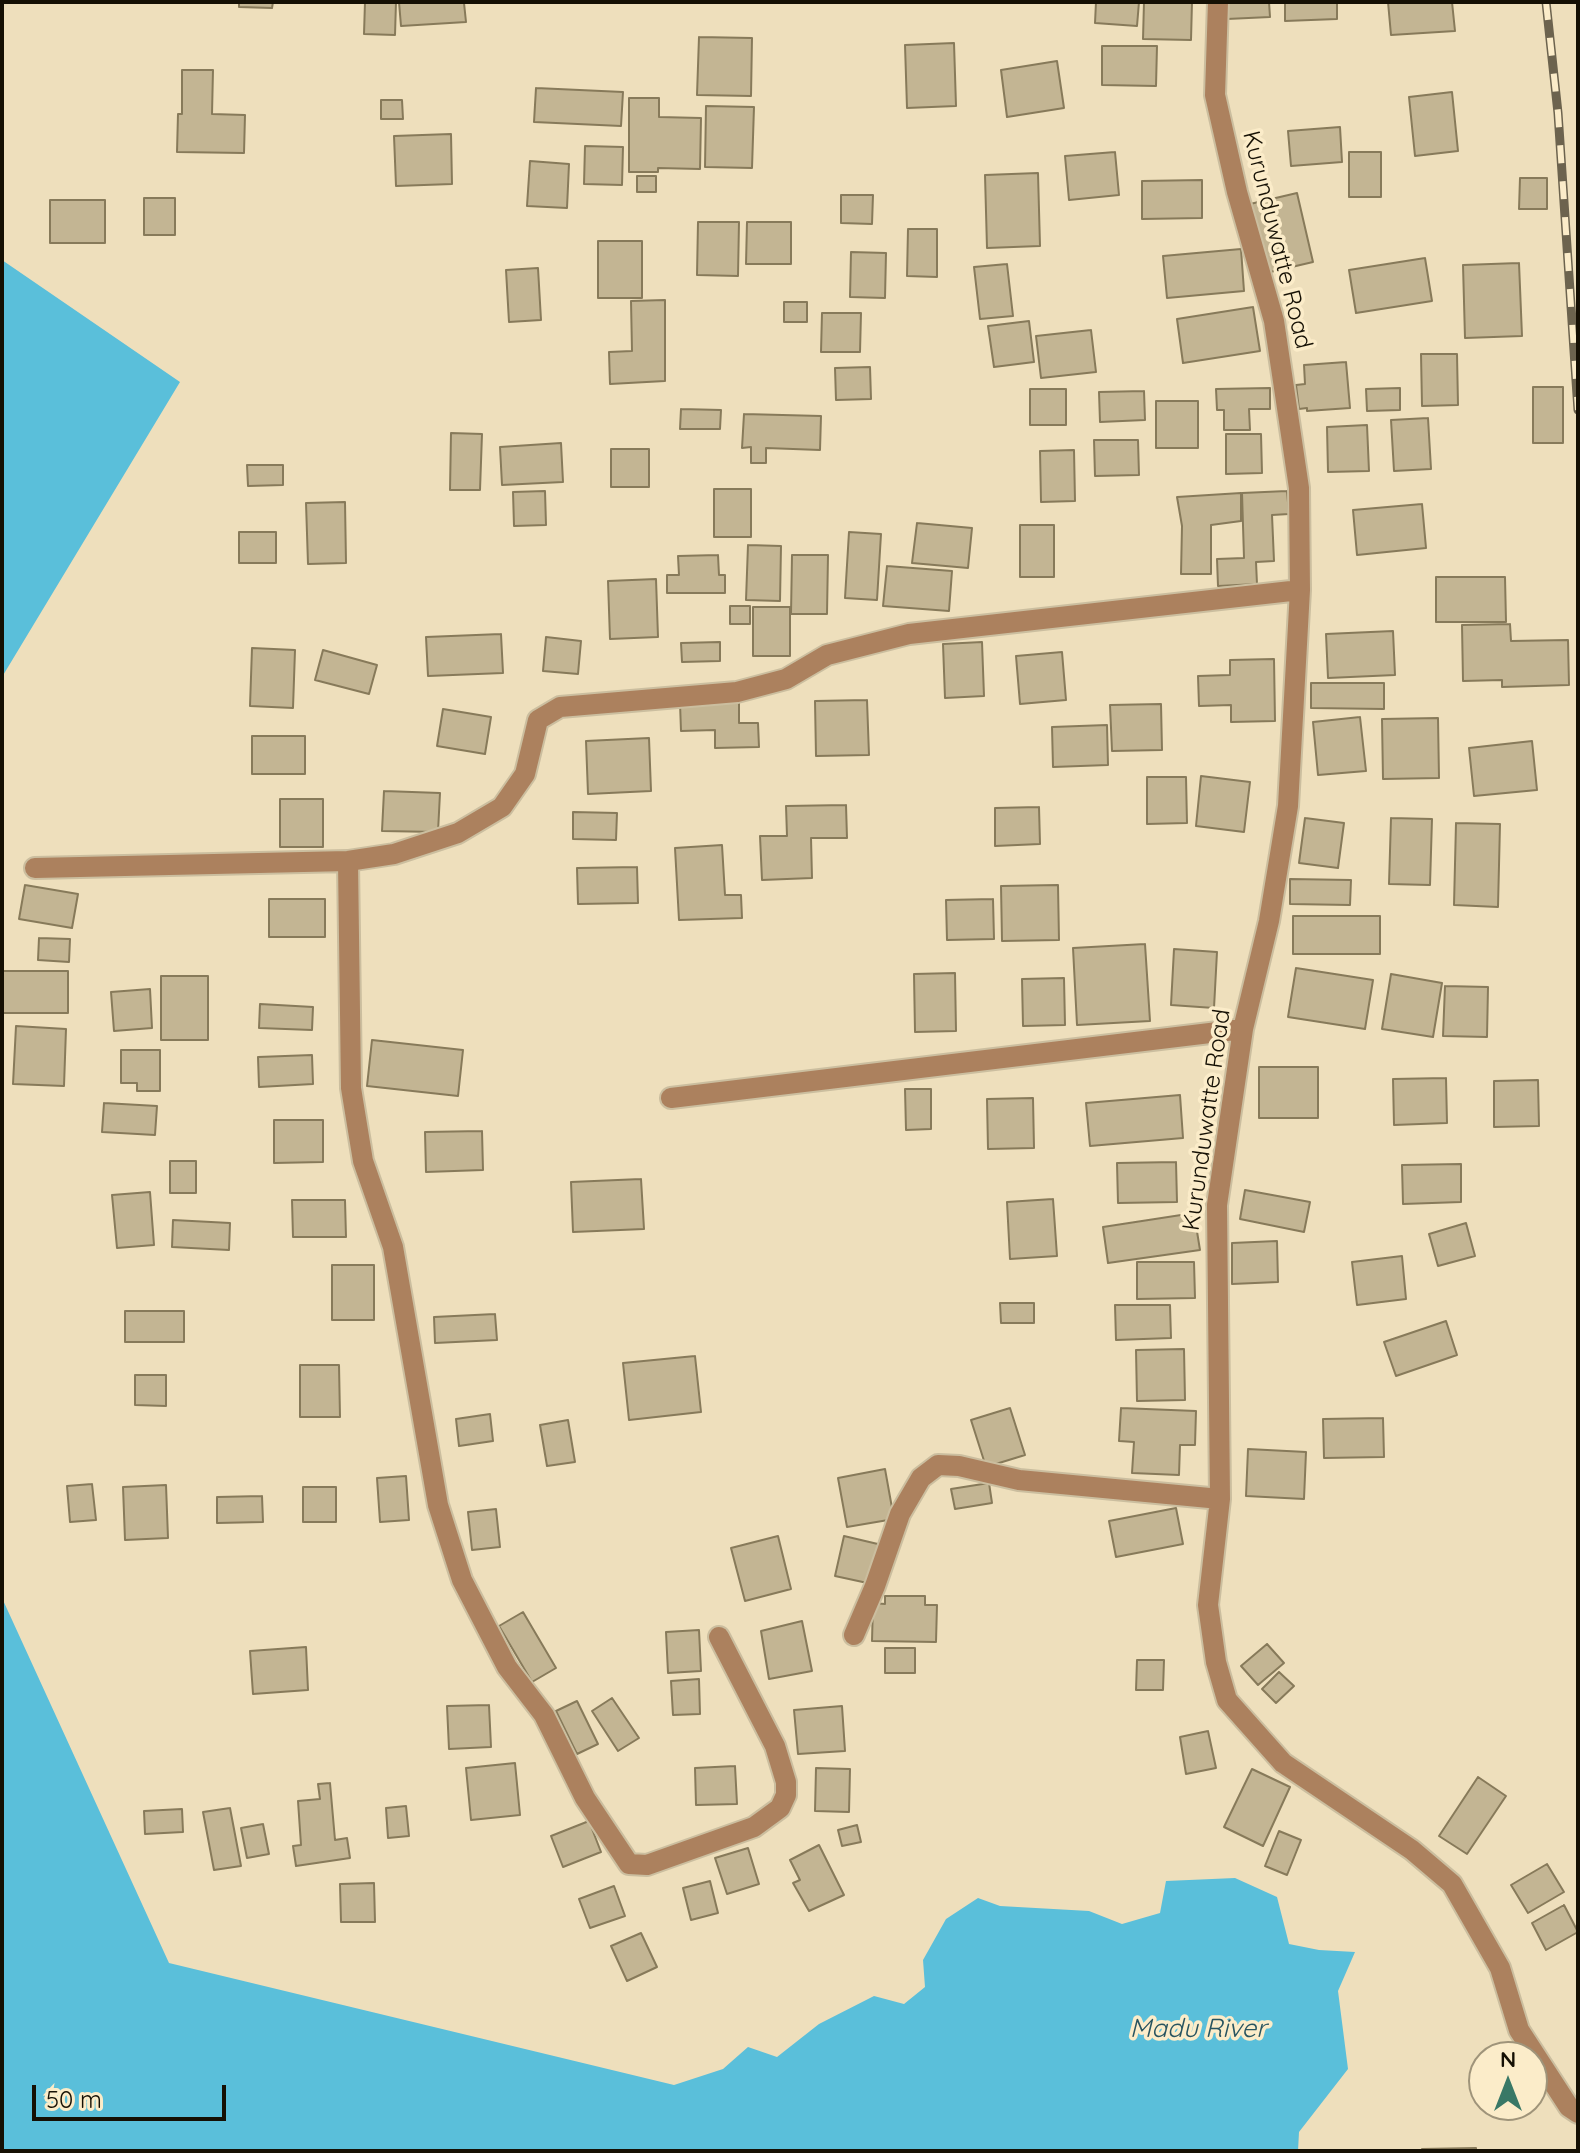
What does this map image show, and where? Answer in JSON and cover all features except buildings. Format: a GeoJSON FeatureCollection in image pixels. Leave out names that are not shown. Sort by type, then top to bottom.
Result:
{"type":"FeatureCollection","features":[{"type":"Feature","properties":{"kind":"street","name":"Kurunduwatte Road"},"geometry":{"type":"LineString","coordinates":[[1218,2],[1215,95],[1237,192],[1274,321],[1299,488],[1300,590],[1288,806],[1269,921],[1243,1029],[1217,1205],[1220,1499],[1208,1605],[1216,1662],[1227,1700],[1283,1763],[1412,1850],[1452,1884],[1500,1968],[1519,2030],[1569,2107],[1578,2113]]}},
{"type":"Feature","properties":{"kind":"street"},"geometry":{"type":"LineString","coordinates":[[35,868],[348,861],[394,854],[458,833],[502,807],[525,774],[538,720],[560,707],[737,692],[786,679],[827,655],[909,634],[1300,590]]}},
{"type":"Feature","properties":{"kind":"street"},"geometry":{"type":"LineString","coordinates":[[348,861],[351,1088],[363,1161],[393,1247],[438,1505],[462,1580],[507,1667],[544,1715],[585,1798],[629,1864],[647,1865],[754,1827],[780,1808],[786,1795],[786,1782],[775,1746],[719,1637]]}},
{"type":"Feature","properties":{"kind":"street"},"geometry":{"type":"LineString","coordinates":[[671,1098],[1243,1029]]}},
{"type":"Feature","properties":{"kind":"street"},"geometry":{"type":"LineString","coordinates":[[854,1635],[900,1514],[921,1478],[938,1465],[959,1466],[1019,1480],[1220,1499]]}},
{"type":"Feature","properties":{"kind":"water"},"geometry":{"type":"Polygon","coordinates":[[[2,260],[180,382],[2,677],[2,260]]]}},
{"type":"Feature","properties":{"kind":"water","name":"Madu River"},"geometry":{"type":"Polygon","coordinates":[[[2,1598],[169,1963],[674,2085],[723,2069],[748,2047],[777,2057],[819,2024],[874,1996],[904,2004],[925,1987],[923,1960],[946,1919],[978,1898],[1000,1906],[1089,1911],[1122,1924],[1160,1913],[1166,1881],[1235,1878],[1277,1897],[1289,1944],[1355,1952],[1338,1991],[1348,2069],[1299,2132],[1298,2151],[2,2151],[2,1598]]]}},
{"type":"Feature","properties":{"kind":"railway"},"geometry":{"type":"LineString","coordinates":[[1546,2],[1558,113],[1578,410]]}}]}
